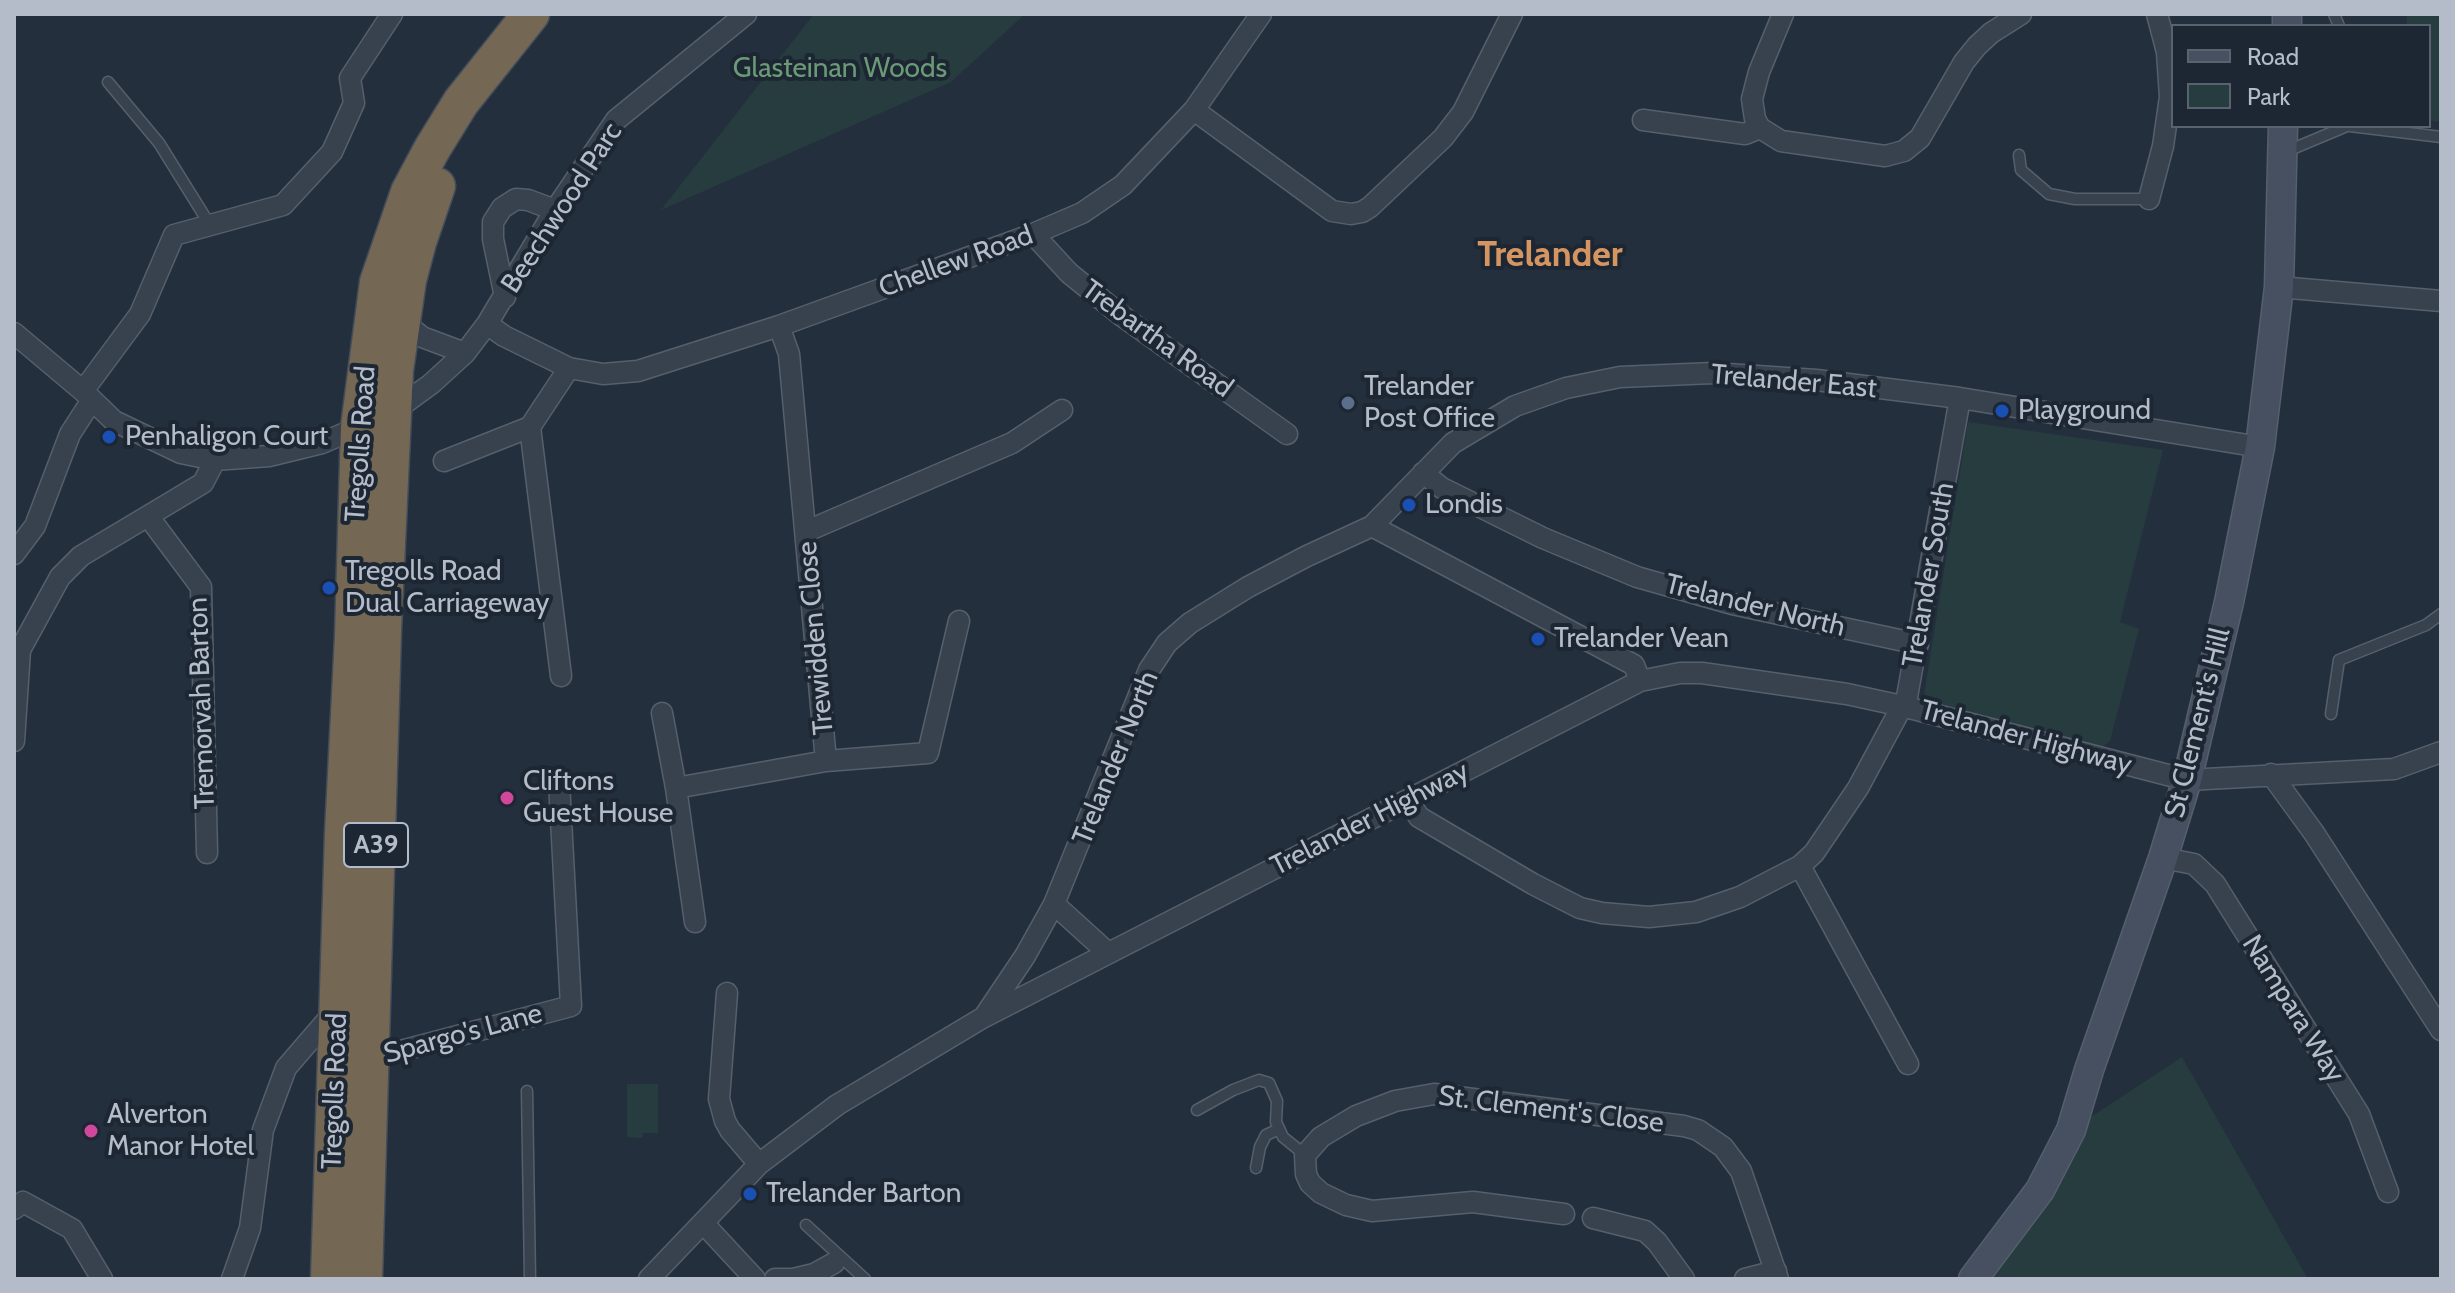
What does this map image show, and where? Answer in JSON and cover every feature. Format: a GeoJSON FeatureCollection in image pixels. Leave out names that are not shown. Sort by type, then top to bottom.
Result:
{"type":"FeatureCollection","features":[{"type":"Feature","properties":{"kind":"highway","name":"Tregolls Road"},"geometry":{"type":"LineString","coordinates":[[364,1279],[382,646],[401,320],[418,242],[434,193],[524,23]]}},
{"type":"Feature","properties":{"kind":"highway","name":"Tregolls Road"},"geometry":{"type":"LineString","coordinates":[[329,1279],[359,427],[378,282],[409,192],[432,149],[461,102],[524,23]]}},
{"type":"Feature","properties":{"kind":"street"},"geometry":{"type":"LineString","coordinates":[[14,554],[35,526],[87,395],[140,314],[174,235],[283,205],[332,152],[354,103],[350,78],[392,14]]}},
{"type":"Feature","properties":{"kind":"street","name":"Beechwood Parc"},"geometry":{"type":"LineString","coordinates":[[14,333],[114,421],[181,453],[215,460],[269,456],[322,443],[359,427],[394,411],[431,384],[465,353],[505,297],[555,210],[616,120],[746,14]]}},
{"type":"Feature","properties":{"kind":"street","name":"Chellew Road"},"geometry":{"type":"LineString","coordinates":[[487,324],[504,336],[569,368],[603,374],[638,371],[779,326],[1033,234],[1082,213],[1123,185],[1194,110],[1261,14]]}},
{"type":"Feature","properties":{"kind":"street"},"geometry":{"type":"LineString","coordinates":[[1194,110],[1332,211],[1342,214],[1362,212],[1443,138],[1463,112],[1512,14]]}},
{"type":"Feature","properties":{"kind":"street"},"geometry":{"type":"LineString","coordinates":[[1783,14],[1759,72],[1752,99],[1755,119],[1760,128],[1781,141],[1885,156],[1904,151],[1920,138],[1964,62],[1977,46],[2021,14]]}},
{"type":"Feature","properties":{"kind":"street"},"geometry":{"type":"LineString","coordinates":[[2149,199],[2163,146],[2170,97],[2167,52],[2157,14]]}},
{"type":"Feature","properties":{"kind":"street"},"geometry":{"type":"LineString","coordinates":[[1643,120],[1745,134],[1760,128]]}},
{"type":"Feature","properties":{"kind":"street","name":"St Clement's Hill"},"geometry":{"type":"LineString","coordinates":[[1973,1279],[2040,1190],[2071,1130],[2187,780],[2229,602],[2260,447],[2279,287],[2283,140]]}},
{"type":"Feature","properties":{"kind":"street"},"geometry":{"type":"LineString","coordinates":[[505,297],[493,239],[493,222],[502,208],[516,199],[555,210]]}},
{"type":"Feature","properties":{"kind":"street","name":"Trebartha Road"},"geometry":{"type":"LineString","coordinates":[[1033,234],[1069,273],[1122,316],[1287,434]]}},
{"type":"Feature","properties":{"kind":"street"},"geometry":{"type":"LineString","coordinates":[[2279,287],[2441,301]]}},
{"type":"Feature","properties":{"kind":"street"},"geometry":{"type":"LineString","coordinates":[[401,320],[422,337],[465,353]]}},
{"type":"Feature","properties":{"kind":"street","name":"Trewidden Close"},"geometry":{"type":"LineString","coordinates":[[676,788],[826,761],[789,354],[779,326]]}},
{"type":"Feature","properties":{"kind":"street"},"geometry":{"type":"LineString","coordinates":[[444,461],[530,427],[569,368]]}},
{"type":"Feature","properties":{"kind":"street","name":"Trelander East"},"geometry":{"type":"LineString","coordinates":[[1372,526],[1453,443],[1515,406],[1566,388],[1620,377],[1713,373],[1816,380],[1960,398],[2260,447]]}},
{"type":"Feature","properties":{"kind":"street","name":"Trelander South"},"geometry":{"type":"LineString","coordinates":[[1408,800],[1419,817],[1533,884],[1580,908],[1602,913],[1649,917],[1696,912],[1740,897],[1800,866],[1814,853],[1858,788],[1907,697],[1960,398]]}},
{"type":"Feature","properties":{"kind":"street"},"geometry":{"type":"LineString","coordinates":[[807,531],[1012,443],[1062,410]]}},
{"type":"Feature","properties":{"kind":"street"},"geometry":{"type":"LineString","coordinates":[[530,427],[561,676]]}},
{"type":"Feature","properties":{"kind":"street"},"geometry":{"type":"LineString","coordinates":[[14,741],[20,650],[60,577],[81,556],[203,483],[215,460]]}},
{"type":"Feature","properties":{"kind":"street","name":"Trelander North"},"geometry":{"type":"LineString","coordinates":[[1423,473],[1442,488],[1543,538],[1637,577],[1732,604],[1918,644]]}},
{"type":"Feature","properties":{"kind":"street","name":"Tremorvah Barton"},"geometry":{"type":"LineString","coordinates":[[148,516],[201,587],[207,853]]}},
{"type":"Feature","properties":{"kind":"street"},"geometry":{"type":"LineString","coordinates":[[1372,526],[1634,665],[1640,681]]}},
{"type":"Feature","properties":{"kind":"street","name":"Trelander North"},"geometry":{"type":"LineString","coordinates":[[984,1017],[1025,956],[1054,904],[1149,670],[1167,643],[1190,623],[1248,587],[1372,526]]}},
{"type":"Feature","properties":{"kind":"street"},"geometry":{"type":"LineString","coordinates":[[826,761],[928,753],[959,621]]}},
{"type":"Feature","properties":{"kind":"street","name":"Trelander Highway"},"geometry":{"type":"LineString","coordinates":[[649,1279],[759,1164],[837,1105],[984,1017],[1107,952],[1640,681],[1680,673],[1724,674],[1902,706],[2187,780],[2394,769],[2441,752]]}},
{"type":"Feature","properties":{"kind":"street"},"geometry":{"type":"LineString","coordinates":[[662,713],[695,922]]}},
{"type":"Feature","properties":{"kind":"street"},"geometry":{"type":"LineString","coordinates":[[2271,774],[2314,833],[2441,1030]]}},
{"type":"Feature","properties":{"kind":"street","name":"Spargo's Lane"},"geometry":{"type":"LineString","coordinates":[[370,1059],[571,1006],[559,782]]}},
{"type":"Feature","properties":{"kind":"street","name":"Nampara Way"},"geometry":{"type":"LineString","coordinates":[[2163,858],[2194,864],[2215,884],[2359,1114],[2388,1192]]}},
{"type":"Feature","properties":{"kind":"street"},"geometry":{"type":"LineString","coordinates":[[1800,866],[1908,1064]]}},
{"type":"Feature","properties":{"kind":"street"},"geometry":{"type":"LineString","coordinates":[[1054,904],[1107,952]]}},
{"type":"Feature","properties":{"kind":"street"},"geometry":{"type":"LineString","coordinates":[[727,993],[719,1099],[730,1130],[759,1164]]}},
{"type":"Feature","properties":{"kind":"street"},"geometry":{"type":"LineString","coordinates":[[232,1279],[250,1228],[263,1130],[286,1068],[338,1007]]}},
{"type":"Feature","properties":{"kind":"street","name":"St. Clement's Close"},"geometry":{"type":"LineString","coordinates":[[1305,1155],[1321,1137],[1356,1116],[1395,1101],[1434,1094],[1684,1126],[1698,1130],[1723,1147],[1741,1171],[1777,1275],[1745,1279]]}},
{"type":"Feature","properties":{"kind":"street"},"geometry":{"type":"LineString","coordinates":[[1305,1155],[1306,1174],[1310,1183],[1321,1193],[1346,1205],[1372,1211],[1473,1202],[1564,1214]]}},
{"type":"Feature","properties":{"kind":"street"},"geometry":{"type":"LineString","coordinates":[[14,1209],[23,1202],[72,1229],[102,1279]]}},
{"type":"Feature","properties":{"kind":"street"},"geometry":{"type":"LineString","coordinates":[[1593,1218],[1645,1231],[1684,1279]]}},
{"type":"Feature","properties":{"kind":"street"},"geometry":{"type":"LineString","coordinates":[[704,1224],[755,1279]]}},
{"type":"Feature","properties":{"kind":"street"},"geometry":{"type":"LineString","coordinates":[[775,1279],[814,1274],[837,1260]]}},
{"type":"Feature","properties":{"kind":"lane"},"geometry":{"type":"LineString","coordinates":[[108,82],[159,143],[210,225]]}},
{"type":"Feature","properties":{"kind":"lane"},"geometry":{"type":"LineString","coordinates":[[2283,140],[2340,128]]}},
{"type":"Feature","properties":{"kind":"lane"},"geometry":{"type":"LineString","coordinates":[[2366,128],[2441,137]]}},
{"type":"Feature","properties":{"kind":"lane"},"geometry":{"type":"LineString","coordinates":[[2019,155],[2021,170],[2049,194],[2075,199],[2149,199]]}},
{"type":"Feature","properties":{"kind":"lane"},"geometry":{"type":"LineString","coordinates":[[2331,714],[2339,660],[2426,625],[2441,614]]}},
{"type":"Feature","properties":{"kind":"lane"},"geometry":{"type":"LineString","coordinates":[[1197,1110],[1259,1080],[1269,1083],[1277,1101],[1276,1122],[1279,1129],[1283,1137],[1305,1155]]}},
{"type":"Feature","properties":{"kind":"lane"},"geometry":{"type":"LineString","coordinates":[[527,1091],[530,1279]]}},
{"type":"Feature","properties":{"kind":"lane"},"geometry":{"type":"LineString","coordinates":[[1256,1168],[1266,1135],[1279,1129]]}},
{"type":"Feature","properties":{"kind":"lane"},"geometry":{"type":"LineString","coordinates":[[806,1225],[837,1260],[865,1279]]}},
{"type":"Feature","properties":{"kind":"green space","name":"Glasteinan Woods"},"geometry":{"type":"Polygon","coordinates":[[[814,14],[1025,14],[951,82],[661,210],[814,14]]]}},
{"type":"Feature","properties":{"kind":"green space"},"geometry":{"type":"Polygon","coordinates":[[[2407,14],[2441,14],[2441,122],[2431,120],[2431,24],[2406,24],[2407,14]]]}},
{"type":"Feature","properties":{"kind":"green space"},"geometry":{"type":"Polygon","coordinates":[[[1968,422],[2163,450],[2120,622],[2139,629],[2110,741],[2098,751],[1922,707],[1968,422]]]}},
{"type":"Feature","properties":{"kind":"green space"},"geometry":{"type":"Polygon","coordinates":[[[2182,1057],[2308,1279],[1973,1279],[2071,1130],[2182,1057]]]}},
{"type":"Feature","properties":{"kind":"green space"},"geometry":{"type":"Polygon","coordinates":[[[627,1084],[658,1084],[658,1133],[643,1133],[642,1138],[627,1137],[627,1084]]]}},
{"type":"Feature","properties":{"kind":"place","name":"Trelander Post Office"},"geometry":{"type":"Point","coordinates":[1348,403]}},
{"type":"Feature","properties":{"kind":"place","name":"Playground"},"geometry":{"type":"Point","coordinates":[2002,411]}},
{"type":"Feature","properties":{"kind":"place","name":"Penhaligon Court"},"geometry":{"type":"Point","coordinates":[109,437]}},
{"type":"Feature","properties":{"kind":"place","name":"Londis"},"geometry":{"type":"Point","coordinates":[1409,505]}},
{"type":"Feature","properties":{"kind":"place","name":"Tregolls Road Dual Carriageway"},"geometry":{"type":"Point","coordinates":[329,588]}},
{"type":"Feature","properties":{"kind":"place","name":"Trelander Vean"},"geometry":{"type":"Point","coordinates":[1538,639]}},
{"type":"Feature","properties":{"kind":"place","name":"Cliftons Guest House"},"geometry":{"type":"Point","coordinates":[507,798]}},
{"type":"Feature","properties":{"kind":"place","name":"Alverton Manor Hotel"},"geometry":{"type":"Point","coordinates":[91,1131]}},
{"type":"Feature","properties":{"kind":"place","name":"Trelander Barton"},"geometry":{"type":"Point","coordinates":[750,1194]}},
{"type":"Feature","properties":{"kind":"district","name":"Trelander"},"geometry":{"type":"Point","coordinates":[1550,255]}}]}
